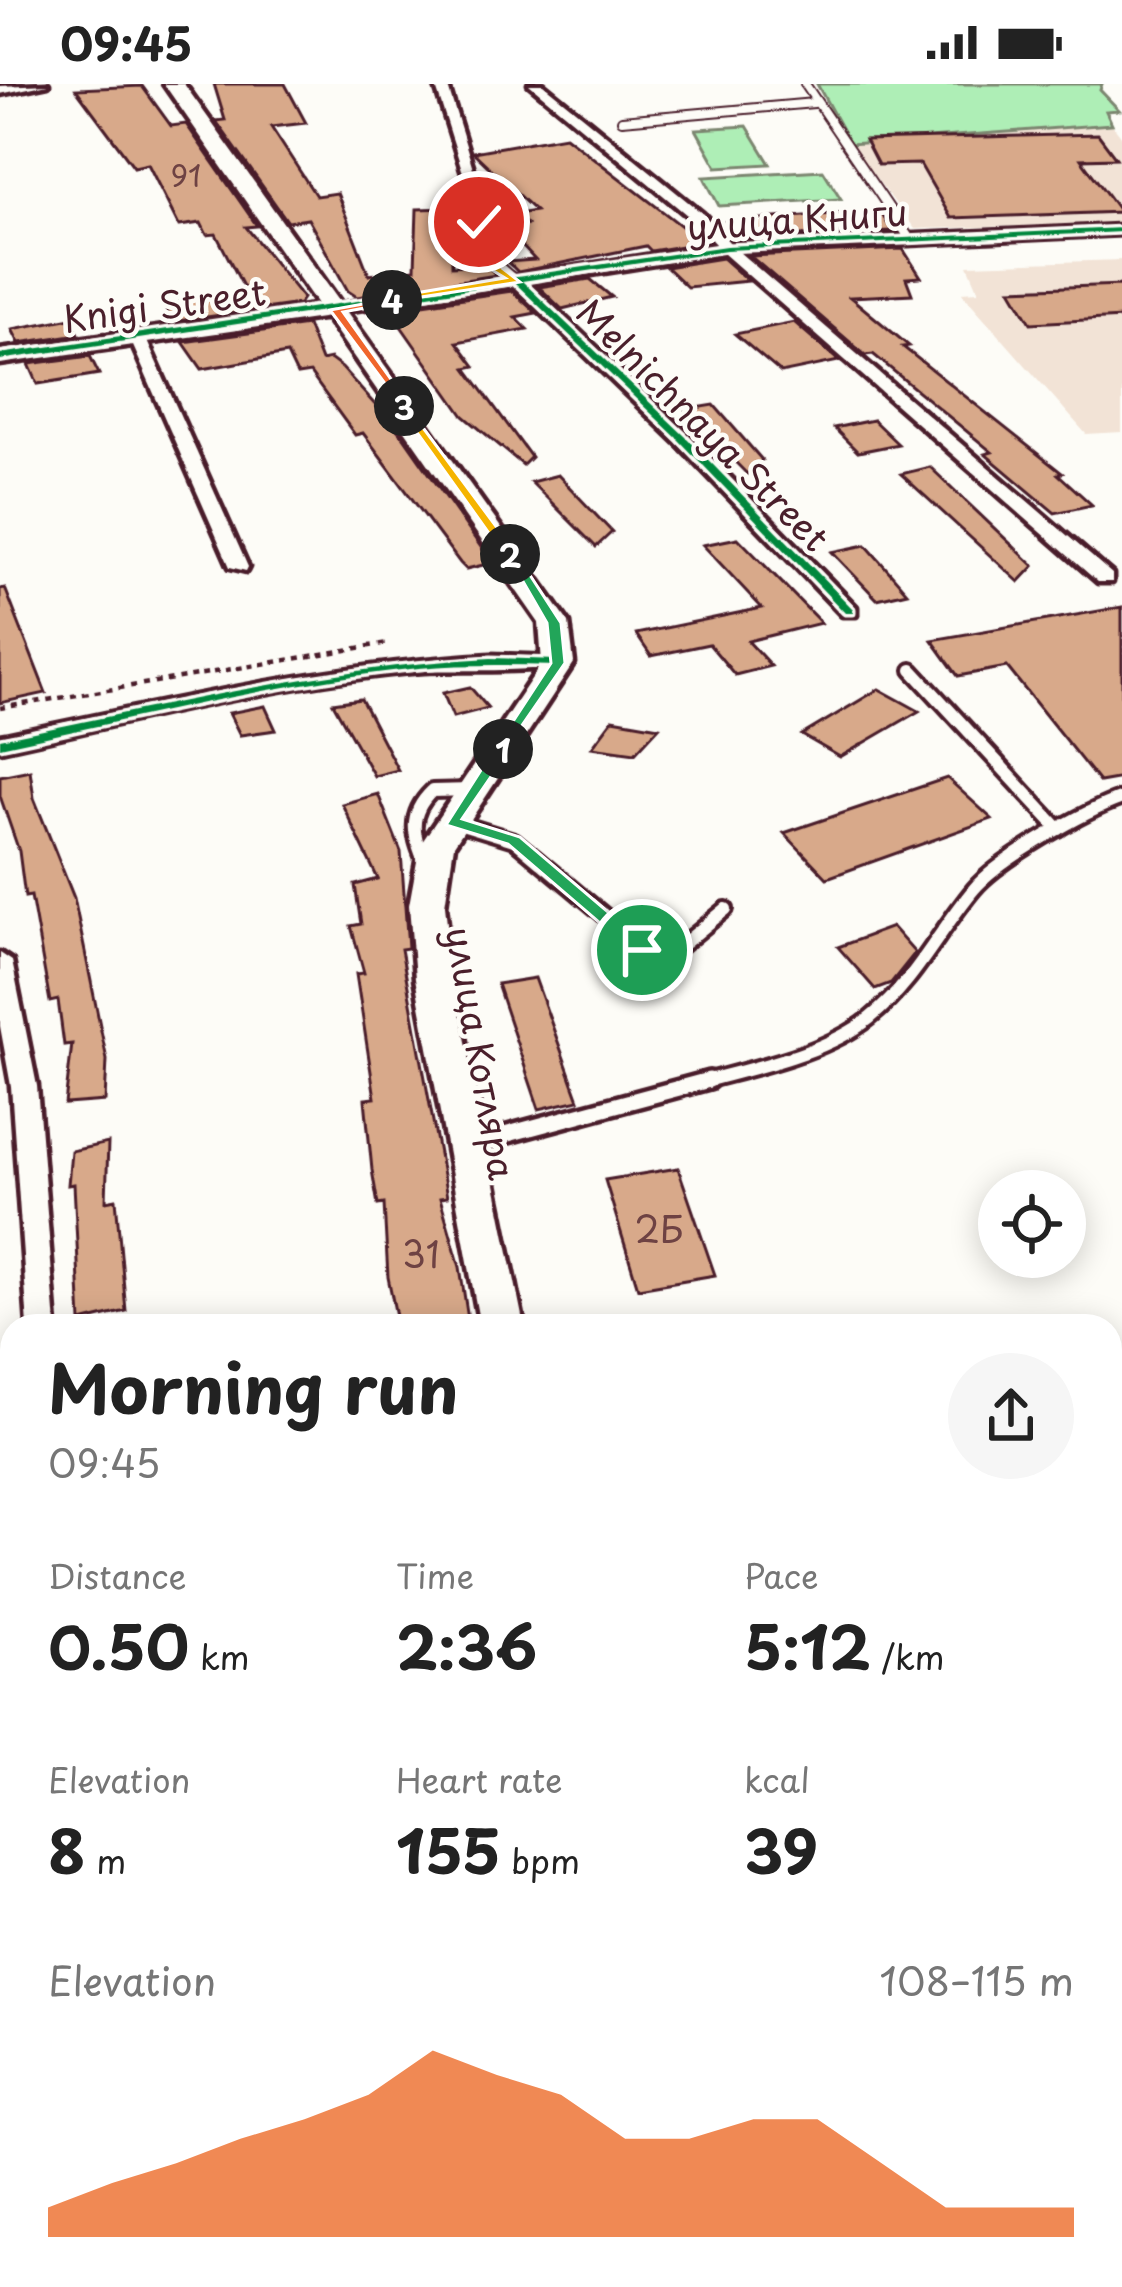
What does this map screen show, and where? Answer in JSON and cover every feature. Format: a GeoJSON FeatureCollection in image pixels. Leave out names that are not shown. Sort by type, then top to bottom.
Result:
{"type":"FeatureCollection","features":[{"type":"Feature","properties":{"kind":"main road"},"geometry":{"type":"LineString","coordinates":[[174,84],[530,582],[554,623],[558,663]]}},
{"type":"Feature","properties":{"kind":"main road","name":"улица Котляра"},"geometry":{"type":"LineString","coordinates":[[500,1314],[434,978],[427,905],[437,845],[558,663]]}},
{"type":"Feature","properties":{"kind":"street"},"geometry":{"type":"LineString","coordinates":[[0,90],[42,84]]}},
{"type":"Feature","properties":{"kind":"street","name":"Melnichnaya Street"},"geometry":{"type":"LineString","coordinates":[[441,84],[482,214]]}},
{"type":"Feature","properties":{"kind":"street"},"geometry":{"type":"LineString","coordinates":[[535,84],[698,217],[726,248],[1106,578]]}},
{"type":"Feature","properties":{"kind":"street","name":"улица Книги"},"geometry":{"type":"LineString","coordinates":[[335,310],[726,248],[1122,230]]}},
{"type":"Feature","properties":{"kind":"street","name":"Melnichnaya Street"},"geometry":{"type":"LineString","coordinates":[[516,280],[682,438],[849,611]]}},
{"type":"Feature","properties":{"kind":"street","name":"Knigi Street"},"geometry":{"type":"LineString","coordinates":[[0,357],[335,310]]}},
{"type":"Feature","properties":{"kind":"street"},"geometry":{"type":"LineString","coordinates":[[138,340],[239,567]]}},
{"type":"Feature","properties":{"kind":"street"},"geometry":{"type":"LineString","coordinates":[[0,743],[317,682],[494,658],[558,663]]}},
{"type":"Feature","properties":{"kind":"street"},"geometry":{"type":"LineString","coordinates":[[0,961],[24,1086],[41,1314]]}},
{"type":"Feature","properties":{"kind":"lane"},"geometry":{"type":"LineString","coordinates":[[806,84],[814,104],[910,239]]}},
{"type":"Feature","properties":{"kind":"lane"},"geometry":{"type":"LineString","coordinates":[[622,120],[814,104]]}},
{"type":"Feature","properties":{"kind":"lane","name":"Melnichnaya Street"},"geometry":{"type":"LineString","coordinates":[[482,214],[480,232],[497,270],[516,280]]}},
{"type":"Feature","properties":{"kind":"lane"},"geometry":{"type":"LineString","coordinates":[[912,670],[1059,829]]}},
{"type":"Feature","properties":{"kind":"lane"},"geometry":{"type":"LineString","coordinates":[[431,876],[410,828],[411,817],[432,790],[472,790]]}},
{"type":"Feature","properties":{"kind":"lane"},"geometry":{"type":"LineString","coordinates":[[466,1145],[728,1076],[843,1035],[871,1018],[930,956],[976,886],[1102,801],[1122,798]]}},
{"type":"Feature","properties":{"kind":"lane"},"geometry":{"type":"LineString","coordinates":[[452,821],[514,840],[646,952],[676,950],[701,935],[726,909]]}},
{"type":"Feature","properties":{"kind":"path"},"geometry":{"type":"LineString","coordinates":[[0,708],[388,643]]}},
{"type":"Feature","properties":{"kind":"shaded area"},"geometry":{"type":"Polygon","coordinates":[[[1112,124],[1122,137],[1122,223],[915,229],[850,144],[1112,124]]]}},
{"type":"Feature","properties":{"kind":"shaded area"},"geometry":{"type":"Polygon","coordinates":[[[1122,260],[1122,432],[1086,434],[961,292],[979,291],[968,265],[1122,260]]]}},
{"type":"Feature","properties":{"kind":"green space"},"geometry":{"type":"Polygon","coordinates":[[[817,84],[1102,84],[1100,90],[1119,110],[1106,111],[1112,124],[850,144],[817,84]]]}},
{"type":"Feature","properties":{"kind":"green space"},"geometry":{"type":"Polygon","coordinates":[[[747,126],[770,164],[717,167],[696,129],[747,126]]]}},
{"type":"Feature","properties":{"kind":"green space"},"geometry":{"type":"Polygon","coordinates":[[[823,170],[841,199],[719,206],[704,177],[823,170]]]}},
{"type":"Feature","properties":{"kind":"building"},"geometry":{"type":"Polygon","coordinates":[[[214,84],[285,84],[306,123],[271,127],[316,196],[337,193],[369,275],[415,269],[417,209],[451,208],[452,266],[486,264],[496,275],[378,294],[374,288],[376,294],[357,297],[348,291],[308,219],[288,222],[216,121],[225,120],[214,84]]]}},
{"type":"Feature","properties":{"kind":"building"},"geometry":{"type":"Polygon","coordinates":[[[142,86],[171,126],[186,124],[257,226],[246,227],[303,298],[299,304],[171,322],[164,304],[246,292],[216,234],[207,235],[201,223],[179,226],[148,164],[134,167],[76,89],[142,86]]]}},
{"type":"Feature","properties":{"kind":"building"},"geometry":{"type":"Polygon","coordinates":[[[1098,134],[1116,158],[1081,159],[1120,212],[951,218],[920,164],[878,165],[865,140],[1098,134]]]}},
{"type":"Feature","properties":{"kind":"building"},"geometry":{"type":"Polygon","coordinates":[[[565,136],[684,228],[693,226],[707,242],[651,251],[646,246],[518,272],[507,262],[535,260],[507,230],[519,219],[528,226],[517,214],[535,211],[473,152],[565,136]]]}},
{"type":"Feature","properties":{"kind":"building"},"geometry":{"type":"Polygon","coordinates":[[[880,211],[892,231],[732,238],[717,222],[880,211]]]}},
{"type":"Feature","properties":{"kind":"building"},"geometry":{"type":"Polygon","coordinates":[[[903,249],[921,277],[906,278],[912,294],[850,297],[909,346],[903,347],[1062,473],[1058,474],[1092,505],[1055,513],[985,454],[992,452],[873,354],[865,355],[750,256],[903,249]]]}},
{"type":"Feature","properties":{"kind":"building"},"geometry":{"type":"Polygon","coordinates":[[[722,258],[748,281],[687,287],[666,267],[722,258]]]}},
{"type":"Feature","properties":{"kind":"building"},"geometry":{"type":"Polygon","coordinates":[[[590,279],[612,297],[562,309],[539,287],[590,279]]]}},
{"type":"Feature","properties":{"kind":"building"},"geometry":{"type":"Polygon","coordinates":[[[1122,285],[1122,318],[1031,323],[1011,289],[1122,285]]]}},
{"type":"Feature","properties":{"kind":"building"},"geometry":{"type":"Polygon","coordinates":[[[512,291],[536,313],[515,317],[527,329],[457,342],[475,366],[466,368],[531,457],[523,465],[464,416],[389,309],[512,291]]]}},
{"type":"Feature","properties":{"kind":"building"},"geometry":{"type":"Polygon","coordinates":[[[72,318],[79,334],[19,343],[12,329],[72,318]]]}},
{"type":"Feature","properties":{"kind":"building"},"geometry":{"type":"Polygon","coordinates":[[[794,322],[839,361],[781,373],[735,334],[794,322]]]}},
{"type":"Feature","properties":{"kind":"building"},"geometry":{"type":"Polygon","coordinates":[[[307,325],[321,361],[330,359],[342,368],[403,436],[492,563],[466,569],[460,563],[363,433],[355,435],[310,373],[297,375],[287,354],[202,369],[183,342],[307,325]]]}},
{"type":"Feature","properties":{"kind":"building"},"geometry":{"type":"Polygon","coordinates":[[[90,356],[99,374],[38,384],[29,364],[90,356]]]}},
{"type":"Feature","properties":{"kind":"building"},"geometry":{"type":"Polygon","coordinates":[[[714,405],[762,460],[747,474],[684,410],[714,405]]]}},
{"type":"Feature","properties":{"kind":"building"},"geometry":{"type":"Polygon","coordinates":[[[873,420],[898,444],[858,452],[834,428],[873,420]]]}},
{"type":"Feature","properties":{"kind":"building"},"geometry":{"type":"Polygon","coordinates":[[[930,467],[1034,566],[1019,582],[901,474],[930,467]]]}},
{"type":"Feature","properties":{"kind":"building"},"geometry":{"type":"Polygon","coordinates":[[[558,475],[612,532],[596,547],[531,482],[558,475]]]}},
{"type":"Feature","properties":{"kind":"building"},"geometry":{"type":"Polygon","coordinates":[[[738,538],[821,623],[748,641],[771,666],[735,675],[709,644],[651,656],[636,634],[762,608],[703,545],[738,538]]]}},
{"type":"Feature","properties":{"kind":"building"},"geometry":{"type":"Polygon","coordinates":[[[866,545],[907,592],[877,599],[832,552],[866,545]]]}},
{"type":"Feature","properties":{"kind":"building"},"geometry":{"type":"Polygon","coordinates":[[[5,588],[46,693],[0,703],[0,589],[5,588]]]}},
{"type":"Feature","properties":{"kind":"building"},"geometry":{"type":"Polygon","coordinates":[[[1122,607],[1122,778],[1099,782],[1007,667],[958,676],[932,640],[1122,607]]]}},
{"type":"Feature","properties":{"kind":"building"},"geometry":{"type":"Polygon","coordinates":[[[470,687],[488,708],[453,717],[443,693],[470,687]]]}},
{"type":"Feature","properties":{"kind":"building"},"geometry":{"type":"Polygon","coordinates":[[[879,689],[919,711],[840,757],[802,735],[879,689]]]}},
{"type":"Feature","properties":{"kind":"building"},"geometry":{"type":"Polygon","coordinates":[[[361,699],[398,770],[374,776],[333,703],[361,699]]]}},
{"type":"Feature","properties":{"kind":"building"},"geometry":{"type":"Polygon","coordinates":[[[265,706],[276,730],[240,735],[229,713],[265,706]]]}},
{"type":"Feature","properties":{"kind":"building"},"geometry":{"type":"Polygon","coordinates":[[[613,719],[659,727],[635,753],[592,747],[613,719]]]}},
{"type":"Feature","properties":{"kind":"building"},"geometry":{"type":"Polygon","coordinates":[[[30,770],[34,798],[74,898],[107,1060],[105,1101],[65,1104],[72,1044],[64,1045],[58,1000],[50,1002],[31,896],[25,897],[19,851],[0,796],[0,776],[30,770]]]}},
{"type":"Feature","properties":{"kind":"building"},"geometry":{"type":"Polygon","coordinates":[[[947,778],[992,819],[827,878],[784,833],[947,778]]]}},
{"type":"Feature","properties":{"kind":"building"},"geometry":{"type":"Polygon","coordinates":[[[378,794],[401,852],[408,948],[401,949],[447,1197],[440,1198],[460,1267],[467,1314],[396,1314],[388,1277],[384,1204],[378,1205],[365,1099],[375,1098],[356,974],[364,973],[351,926],[361,924],[355,885],[378,879],[342,804],[378,794]]]}},
{"type":"Feature","properties":{"kind":"building"},"geometry":{"type":"Polygon","coordinates":[[[892,927],[915,953],[891,983],[875,989],[838,947],[892,927]]]}},
{"type":"Feature","properties":{"kind":"building"},"geometry":{"type":"Polygon","coordinates":[[[535,978],[579,1100],[539,1109],[497,984],[535,978]]]}},
{"type":"Feature","properties":{"kind":"building"},"geometry":{"type":"Polygon","coordinates":[[[108,1143],[106,1201],[116,1199],[126,1311],[81,1314],[74,1184],[68,1185],[71,1151],[108,1143]]]}},
{"type":"Feature","properties":{"kind":"building"},"geometry":{"type":"Polygon","coordinates":[[[678,1168],[715,1275],[638,1288],[605,1180],[678,1168]]]}},
{"type":"Feature","properties":{"kind":"cycle path"},"geometry":{"type":"LineString","coordinates":[[0,357],[726,248],[1122,230]]}},
{"type":"Feature","properties":{"kind":"cycle path"},"geometry":{"type":"LineString","coordinates":[[516,280],[682,438],[849,611]]}},
{"type":"Feature","properties":{"kind":"cycle path"},"geometry":{"type":"LineString","coordinates":[[0,743],[351,673],[491,661],[558,663]]}},
{"type":"Feature","properties":{"kind":"route"},"geometry":{"type":"LineString","coordinates":[[479,222],[497,270],[516,280],[335,310],[530,582],[554,623],[558,663],[545,690],[452,821],[514,840],[642,950]]}}]}
